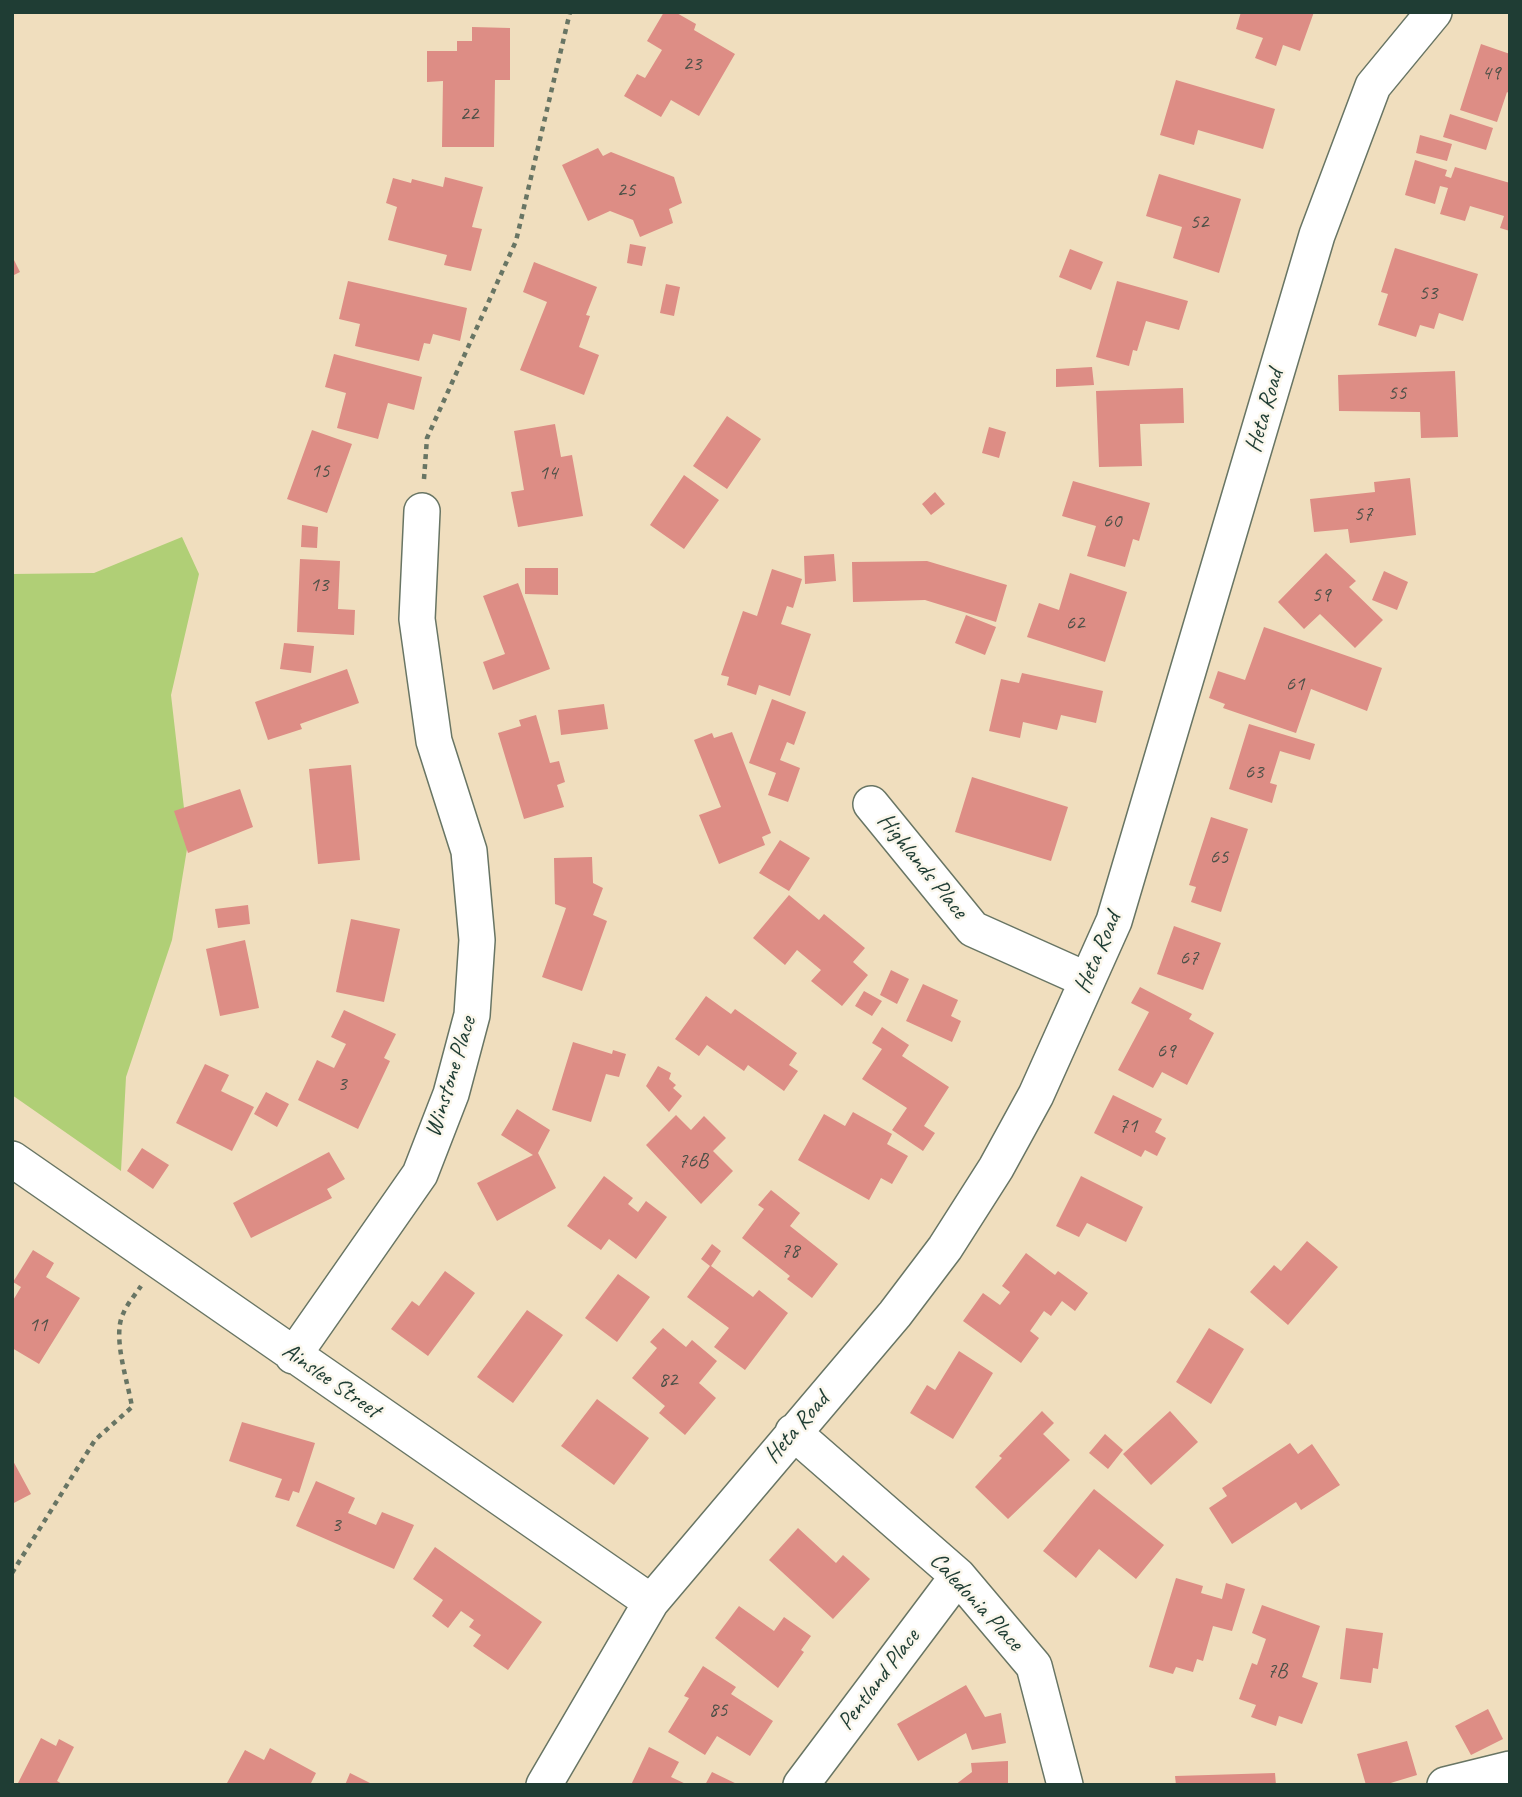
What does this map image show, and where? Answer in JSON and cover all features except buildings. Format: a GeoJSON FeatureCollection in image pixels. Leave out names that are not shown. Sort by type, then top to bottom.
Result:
{"type":"FeatureCollection","features":[{"type":"Feature","properties":{"kind":"street","name":"Heta Road"},"geometry":{"type":"LineString","coordinates":[[544,1785],[651,1602],[895,1314],[945,1248],[996,1168],[1029,1107],[1114,921],[1317,234],[1373,86],[1434,12]]}},
{"type":"Feature","properties":{"kind":"street","name":"Winstone Place"},"geometry":{"type":"LineString","coordinates":[[293,1356],[420,1174],[451,1094],[472,1015],[477,940],[469,851],[434,741],[416,618],[422,511]]}},
{"type":"Feature","properties":{"kind":"street","name":"Highlands Place"},"geometry":{"type":"LineString","coordinates":[[871,804],[973,929],[1087,981]]}},
{"type":"Feature","properties":{"kind":"street","name":"Ainslee Street"},"geometry":{"type":"LineString","coordinates":[[12,1158],[293,1356],[651,1602]]}},
{"type":"Feature","properties":{"kind":"street","name":"Caledonia Place"},"geometry":{"type":"LineString","coordinates":[[793,1432],[958,1576],[1034,1666],[1065,1785]]}},
{"type":"Feature","properties":{"kind":"street","name":"Pentland Place"},"geometry":{"type":"LineString","coordinates":[[801,1785],[958,1576]]}},
{"type":"Feature","properties":{"kind":"street"},"geometry":{"type":"LineString","coordinates":[[1446,1785],[1510,1769]]}},
{"type":"Feature","properties":{"kind":"path"},"geometry":{"type":"LineString","coordinates":[[422,511],[427,438],[516,241],[570,12]]}},
{"type":"Feature","properties":{"kind":"path"},"geometry":{"type":"LineString","coordinates":[[12,1573],[95,1440],[132,1408],[120,1354],[121,1316],[158,1260]]}},
{"type":"Feature","properties":{"kind":"green space"},"geometry":{"type":"Polygon","coordinates":[[[182,537],[199,574],[171,695],[188,843],[172,940],[126,1077],[121,1171],[12,1095],[12,574],[94,573],[182,537]]]}}]}
